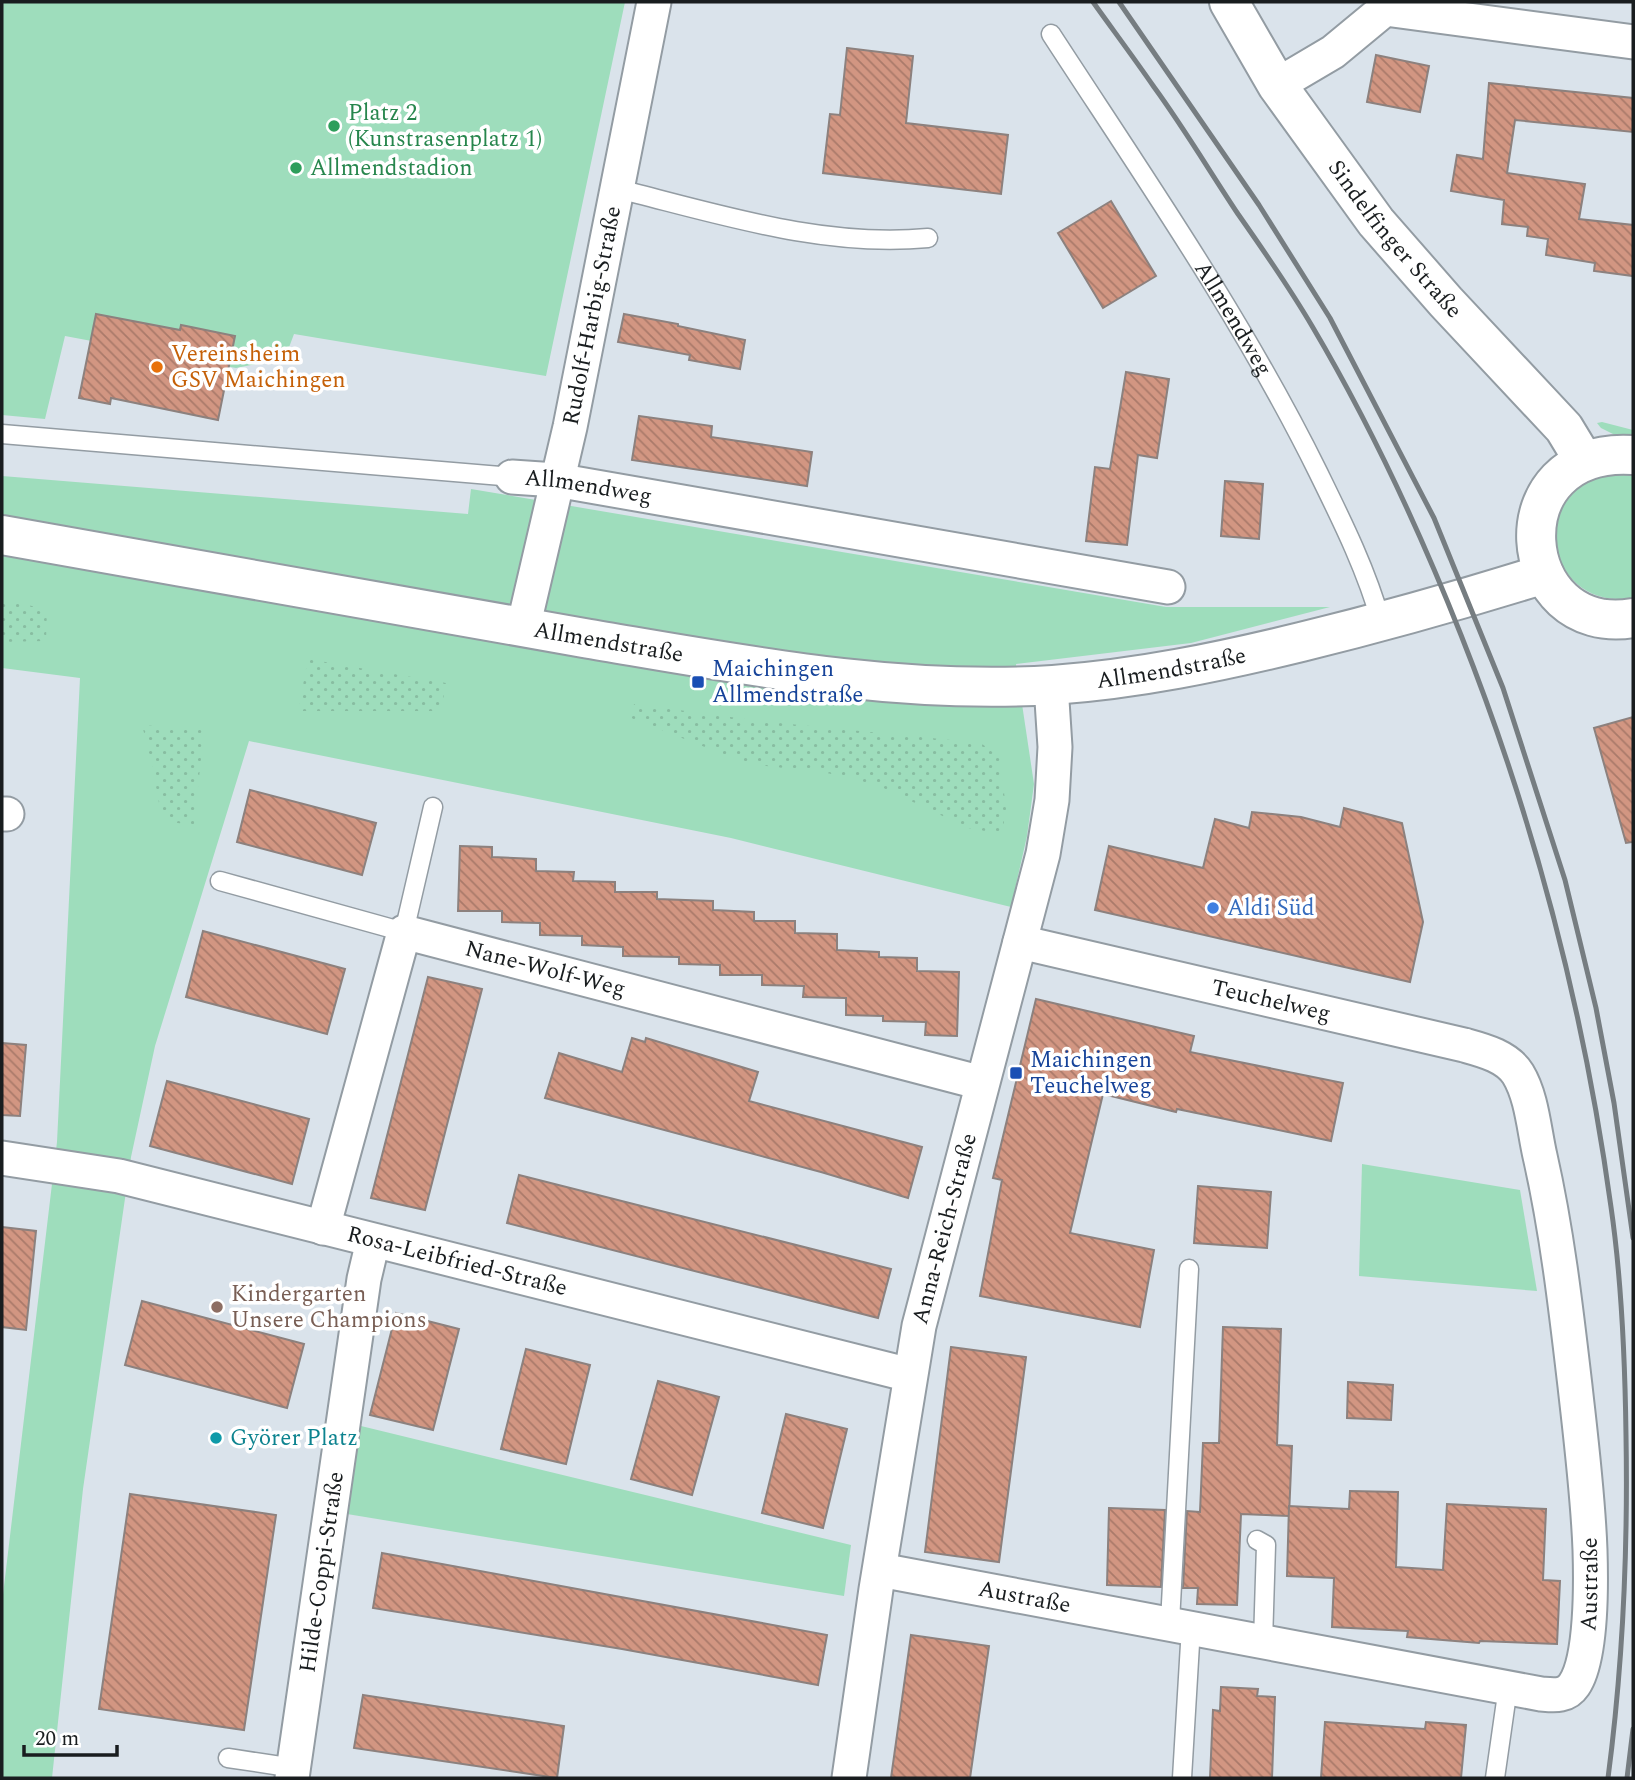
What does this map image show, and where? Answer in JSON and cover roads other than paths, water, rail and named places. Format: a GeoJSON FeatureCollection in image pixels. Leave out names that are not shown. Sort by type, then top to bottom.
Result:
{"type":"FeatureCollection","features":[{"type":"Feature","properties":{"kind":"main road","name":"Sindelfinger Straße"},"geometry":{"type":"LineString","coordinates":[[1230,2],[1277,85],[1376,222],[1446,302],[1564,428],[1584,461]]}},
{"type":"Feature","properties":{"kind":"main road"},"geometry":{"type":"LineString","coordinates":[[1633,455],[1608,455],[1584,461],[1565,473],[1550,489],[1540,509],[1535,531],[1536,552],[1544,574],[1557,593],[1575,608],[1596,617],[1620,620],[1633,618]]}},
{"type":"Feature","properties":{"kind":"main road","name":"Allmendstraße"},"geometry":{"type":"LineString","coordinates":[[2,535],[748,666],[899,684],[971,686],[1051,685],[1205,665],[1381,622],[1544,574]]}},
{"type":"Feature","properties":{"kind":"street","name":"Rudolf-Harbig-Straße"},"geometry":{"type":"LineString","coordinates":[[523,628],[570,427],[654,2]]}},
{"type":"Feature","properties":{"kind":"street"},"geometry":{"type":"LineString","coordinates":[[1277,85],[1334,52],[1386,5],[1633,42]]}},
{"type":"Feature","properties":{"kind":"street","name":"Allmendweg"},"geometry":{"type":"LineString","coordinates":[[512,477],[556,480],[1168,587]]}},
{"type":"Feature","properties":{"kind":"street","name":"Anna-Reich-Straße"},"geometry":{"type":"LineString","coordinates":[[849,1778],[919,1326],[1043,854],[1052,800],[1055,747],[1051,685]]}},
{"type":"Feature","properties":{"kind":"street"},"geometry":{"type":"LineString","coordinates":[[323,1228],[404,932]]}},
{"type":"Feature","properties":{"kind":"street","name":"Nane-Wolf-Weg"},"geometry":{"type":"LineString","coordinates":[[404,932],[982,1083]]}},
{"type":"Feature","properties":{"kind":"street","name":"Teuchelweg"},"geometry":{"type":"LineString","coordinates":[[1020,943],[1464,1045],[1488,1052],[1505,1061],[1517,1072]]}},
{"type":"Feature","properties":{"kind":"street","name":"Austraße"},"geometry":{"type":"LineString","coordinates":[[880,1570],[1558,1696],[1569,1692],[1576,1684],[1586,1642],[1590,1563],[1585,1479],[1569,1329],[1547,1187],[1525,1089],[1517,1072]]}},
{"type":"Feature","properties":{"kind":"street","name":"Rosa-Leibfried-Straße"},"geometry":{"type":"LineString","coordinates":[[2,1158],[119,1176],[910,1375]]}},
{"type":"Feature","properties":{"kind":"street","name":"Hilde-Coppi-Straße"},"geometry":{"type":"LineString","coordinates":[[293,1775],[364,1279],[373,1241]]}},
{"type":"Feature","properties":{"kind":"lane","name":"Allmendweg"},"geometry":{"type":"LineString","coordinates":[[1051,34],[1254,352],[1343,524],[1372,588],[1381,622]]}},
{"type":"Feature","properties":{"kind":"lane"},"geometry":{"type":"LineString","coordinates":[[618,189],[808,234],[888,242],[928,238]]}},
{"type":"Feature","properties":{"kind":"lane","name":"Allmendweg"},"geometry":{"type":"LineString","coordinates":[[2,434],[512,477]]}},
{"type":"Feature","properties":{"kind":"lane"},"geometry":{"type":"LineString","coordinates":[[220,881],[404,932],[433,807]]}},
{"type":"Feature","properties":{"kind":"lane"},"geometry":{"type":"LineString","coordinates":[[1182,1778],[1180,1625],[1189,1269]]}},
{"type":"Feature","properties":{"kind":"lane"},"geometry":{"type":"LineString","coordinates":[[1257,1540],[1266,1545],[1263,1642]]}},
{"type":"Feature","properties":{"kind":"lane"},"geometry":{"type":"LineString","coordinates":[[1495,1778],[1508,1687]]}},
{"type":"Feature","properties":{"kind":"lane"},"geometry":{"type":"LineString","coordinates":[[228,1758],[293,1775]]}},
{"type":"Feature","properties":{"kind":"railway"},"geometry":{"type":"LineString","coordinates":[[1093,2],[1176,118],[1285,283],[1312,326],[1374,439],[1411,516],[1461,635],[1487,704],[1533,845],[1571,988],[1586,1060],[1611,1207],[1620,1292],[1626,1406],[1625,1564],[1621,1650],[1608,1778]]}},
{"type":"Feature","properties":{"kind":"railway"},"geometry":{"type":"LineString","coordinates":[[1119,2],[1259,205],[1330,318],[1434,518],[1503,688],[1565,880],[1596,1008],[1614,1103],[1633,1238]]}},
{"type":"Feature","properties":{"kind":"railway"},"geometry":{"type":"LineString","coordinates":[[1627,1778],[1633,1729]]}},
{"type":"Feature","properties":{"kind":"place","name":"Platz 2 (Kunstrasenplatz 1)"},"geometry":{"type":"Point","coordinates":[334,126]}},
{"type":"Feature","properties":{"kind":"place","name":"Allmendstadion"},"geometry":{"type":"Point","coordinates":[296,168]}},
{"type":"Feature","properties":{"kind":"place","name":"Vereinsheim GSV Maichingen"},"geometry":{"type":"Point","coordinates":[157,367]}},
{"type":"Feature","properties":{"kind":"place","name":"Maichingen Allmendstraße"},"geometry":{"type":"Point","coordinates":[698,682]}},
{"type":"Feature","properties":{"kind":"place","name":"Aldi Süd"},"geometry":{"type":"Point","coordinates":[1213,908]}},
{"type":"Feature","properties":{"kind":"place","name":"Maichingen Teuchelweg"},"geometry":{"type":"Point","coordinates":[1016,1073]}},
{"type":"Feature","properties":{"kind":"place","name":"Kindergarten Unsere Champions"},"geometry":{"type":"Point","coordinates":[217,1307]}},
{"type":"Feature","properties":{"kind":"place","name":"Györer Platz"},"geometry":{"type":"Point","coordinates":[216,1438]}}]}
